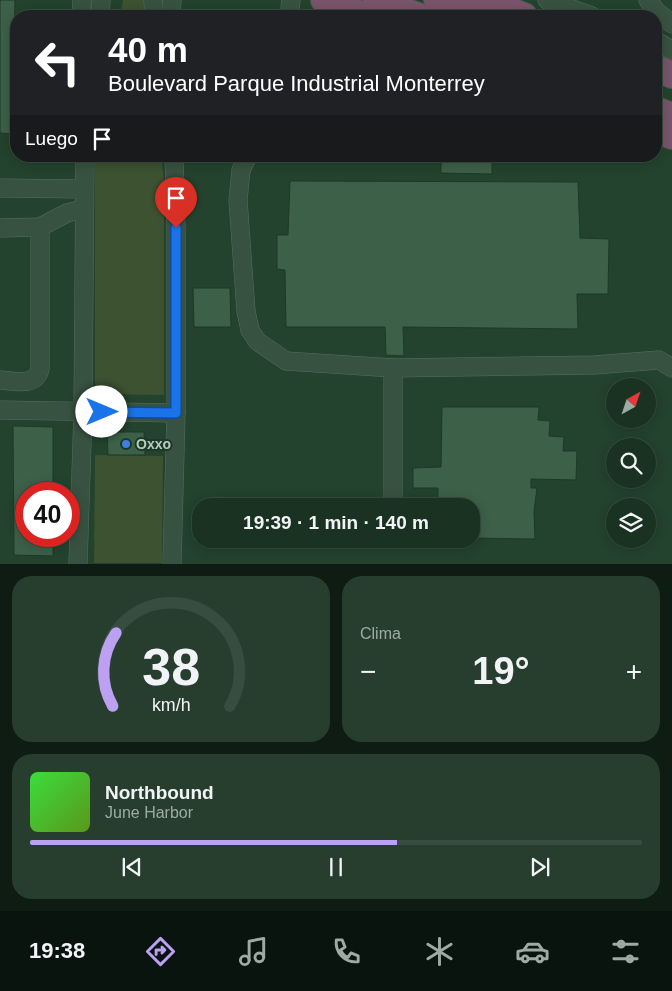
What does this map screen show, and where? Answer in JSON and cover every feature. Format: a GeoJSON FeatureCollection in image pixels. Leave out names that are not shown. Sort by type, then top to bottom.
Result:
{"type":"FeatureCollection","features":[{"type":"Feature","properties":{"kind":"highway"},"geometry":{"type":"LineString","coordinates":[[324,0],[350,10]]}},
{"type":"Feature","properties":{"kind":"highway"},"geometry":{"type":"LineString","coordinates":[[376,0],[402,10]]}},
{"type":"Feature","properties":{"kind":"highway"},"geometry":{"type":"LineString","coordinates":[[437,0],[463,10]]}},
{"type":"Feature","properties":{"kind":"highway"},"geometry":{"type":"LineString","coordinates":[[482,0],[508,10]]}},
{"type":"Feature","properties":{"kind":"street"},"geometry":{"type":"LineString","coordinates":[[547,0],[575,10]]}},
{"type":"Feature","properties":{"kind":"street"},"geometry":{"type":"LineString","coordinates":[[564,0],[581,10]]}},
{"type":"Feature","properties":{"kind":"street"},"geometry":{"type":"LineString","coordinates":[[662,16],[672,24]]}},
{"type":"Feature","properties":{"kind":"street"},"geometry":{"type":"LineString","coordinates":[[78,564],[83,412],[83,162]]}},
{"type":"Feature","properties":{"kind":"street"},"geometry":{"type":"LineString","coordinates":[[172,564],[176,413],[174,162]]}},
{"type":"Feature","properties":{"kind":"street"},"geometry":{"type":"LineString","coordinates":[[245,162],[241,170],[238,200],[246,311],[250,330],[257,341],[286,361],[393,368],[585,365],[659,360],[672,368]]}},
{"type":"Feature","properties":{"kind":"street"},"geometry":{"type":"LineString","coordinates":[[0,188],[83,189]]}},
{"type":"Feature","properties":{"kind":"street"},"geometry":{"type":"LineString","coordinates":[[0,228],[40,227],[67,213],[84,209]]}},
{"type":"Feature","properties":{"kind":"street"},"geometry":{"type":"LineString","coordinates":[[0,380],[31,381],[39,376],[40,227]]}},
{"type":"Feature","properties":{"kind":"street"},"geometry":{"type":"LineString","coordinates":[[393,368],[393,498]]}},
{"type":"Feature","properties":{"kind":"street"},"geometry":{"type":"LineString","coordinates":[[0,410],[176,413]]}},
{"type":"Feature","properties":{"kind":"green space"},"geometry":{"type":"Polygon","coordinates":[[[123,0],[144,0],[145,10],[121,10],[123,0]]]}},
{"type":"Feature","properties":{"kind":"green space"},"geometry":{"type":"Polygon","coordinates":[[[95,162],[162,162],[164,181],[164,395],[95,394],[95,162]]]}},
{"type":"Feature","properties":{"kind":"green space"},"geometry":{"type":"Polygon","coordinates":[[[95,455],[163,456],[162,563],[94,563],[95,455]]]}},
{"type":"Feature","properties":{"kind":"building"},"geometry":{"type":"Polygon","coordinates":[[[0,0],[15,0],[15,10],[10,10],[10,134],[0,133],[0,0]]]}},
{"type":"Feature","properties":{"kind":"building"},"geometry":{"type":"Polygon","coordinates":[[[441,162],[492,162],[492,174],[441,173],[441,162]]]}},
{"type":"Feature","properties":{"kind":"building"},"geometry":{"type":"Polygon","coordinates":[[[290,181],[578,182],[580,238],[609,239],[608,294],[577,294],[578,329],[403,327],[404,356],[386,355],[385,327],[286,327],[285,270],[277,269],[277,235],[288,235],[290,181]]]}},
{"type":"Feature","properties":{"kind":"building"},"geometry":{"type":"Polygon","coordinates":[[[193,288],[230,288],[231,327],[194,327],[193,288]]]}},
{"type":"Feature","properties":{"kind":"building"},"geometry":{"type":"Polygon","coordinates":[[[442,407],[539,407],[538,420],[550,421],[549,436],[564,437],[563,451],[577,451],[576,480],[531,479],[531,488],[537,488],[534,511],[535,539],[480,538],[480,498],[438,498],[438,488],[413,488],[413,468],[441,467],[442,407]]]}},
{"type":"Feature","properties":{"kind":"building"},"geometry":{"type":"Polygon","coordinates":[[[13,426],[53,427],[53,482],[15,482],[15,547],[53,547],[53,556],[14,555],[13,426]]]}},
{"type":"Feature","properties":{"kind":"building","name":"Oxxo"},"geometry":{"type":"Polygon","coordinates":[[[107,432],[144,432],[145,455],[108,455],[107,432]]]}},
{"type":"Feature","properties":{"kind":"place","name":"Oxxo"},"geometry":{"type":"Point","coordinates":[126,444]}},
{"type":"Feature","properties":{"kind":"route"},"geometry":{"type":"LineString","coordinates":[[102,412],[176,413],[176,228]]}}]}
